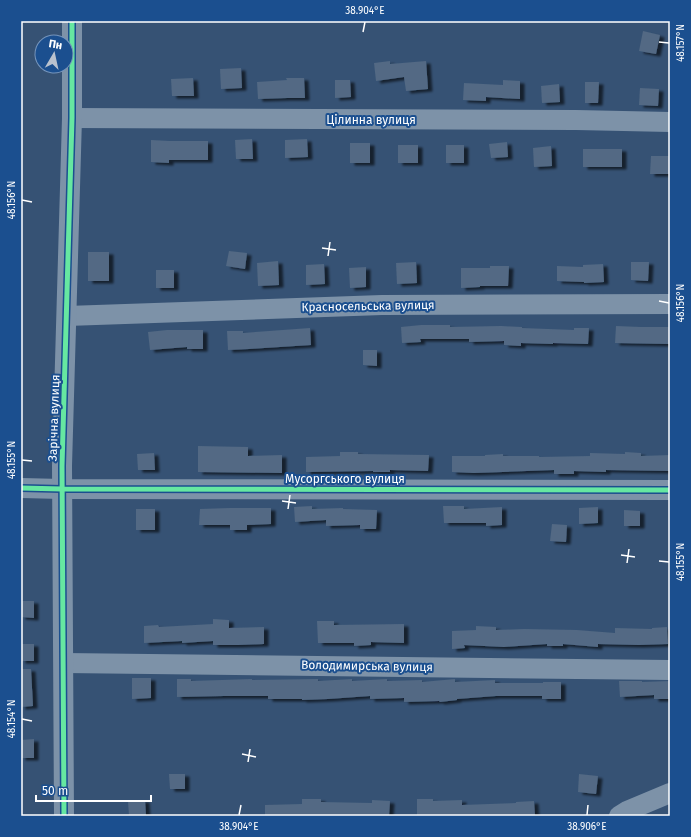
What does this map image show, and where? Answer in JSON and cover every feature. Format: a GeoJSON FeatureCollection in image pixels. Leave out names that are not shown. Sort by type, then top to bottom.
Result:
{"type":"FeatureCollection","features":[{"type":"Feature","properties":{"kind":"street","name":"Зарічна вулиця"},"geometry":{"type":"LineString","coordinates":[[64,816],[62,489],[72,118],[72,21]]}},
{"type":"Feature","properties":{"kind":"street","name":"Цілинна вулиця"},"geometry":{"type":"LineString","coordinates":[[72,118],[576,120],[670,122]]}},
{"type":"Feature","properties":{"kind":"street","name":"Красносельська вулиця"},"geometry":{"type":"LineString","coordinates":[[67,316],[382,305],[670,304]]}},
{"type":"Feature","properties":{"kind":"street","name":"Мусоргського вулиця"},"geometry":{"type":"LineString","coordinates":[[21,488],[670,490]]}},
{"type":"Feature","properties":{"kind":"street","name":"Володимирська вулиця"},"geometry":{"type":"LineString","coordinates":[[64,662],[670,670]]}},
{"type":"Feature","properties":{"kind":"street"},"geometry":{"type":"LineString","coordinates":[[619,816],[627,811],[670,793]]}},
{"type":"Feature","properties":{"kind":"building"},"geometry":{"type":"Polygon","coordinates":[[[643,31],[660,35],[656,54],[639,51],[643,31]]]}},
{"type":"Feature","properties":{"kind":"building"},"geometry":{"type":"Polygon","coordinates":[[[390,61],[390,64],[426,61],[428,89],[406,91],[404,77],[376,81],[374,63],[390,61]]]}},
{"type":"Feature","properties":{"kind":"building"},"geometry":{"type":"Polygon","coordinates":[[[241,68],[242,88],[221,89],[220,69],[241,68]]]}},
{"type":"Feature","properties":{"kind":"building"},"geometry":{"type":"Polygon","coordinates":[[[193,78],[194,96],[172,96],[171,79],[193,78]]]}},
{"type":"Feature","properties":{"kind":"building"},"geometry":{"type":"Polygon","coordinates":[[[286,78],[304,78],[305,98],[258,99],[257,82],[287,80],[286,78]]]}},
{"type":"Feature","properties":{"kind":"building"},"geometry":{"type":"Polygon","coordinates":[[[335,80],[350,80],[351,97],[335,98],[335,80]]]}},
{"type":"Feature","properties":{"kind":"building"},"geometry":{"type":"Polygon","coordinates":[[[503,80],[520,81],[520,99],[486,97],[486,101],[463,100],[464,83],[503,85],[503,80]]]}},
{"type":"Feature","properties":{"kind":"building"},"geometry":{"type":"Polygon","coordinates":[[[585,82],[599,82],[598,103],[585,103],[585,82]]]}},
{"type":"Feature","properties":{"kind":"building"},"geometry":{"type":"Polygon","coordinates":[[[559,84],[560,102],[542,103],[541,86],[559,84]]]}},
{"type":"Feature","properties":{"kind":"building"},"geometry":{"type":"Polygon","coordinates":[[[640,88],[659,89],[658,106],[639,105],[640,88]]]}},
{"type":"Feature","properties":{"kind":"building"},"geometry":{"type":"Polygon","coordinates":[[[252,139],[253,159],[236,159],[235,140],[252,139]]]}},
{"type":"Feature","properties":{"kind":"building"},"geometry":{"type":"Polygon","coordinates":[[[307,139],[308,157],[285,158],[285,140],[307,139]]]}},
{"type":"Feature","properties":{"kind":"building"},"geometry":{"type":"Polygon","coordinates":[[[151,140],[208,141],[208,160],[169,160],[169,163],[151,162],[151,140]]]}},
{"type":"Feature","properties":{"kind":"building"},"geometry":{"type":"Polygon","coordinates":[[[507,142],[508,157],[491,158],[489,144],[507,142]]]}},
{"type":"Feature","properties":{"kind":"building"},"geometry":{"type":"Polygon","coordinates":[[[350,143],[370,143],[370,163],[350,163],[350,143]]]}},
{"type":"Feature","properties":{"kind":"building"},"geometry":{"type":"Polygon","coordinates":[[[398,145],[418,145],[418,163],[398,163],[398,145]]]}},
{"type":"Feature","properties":{"kind":"building"},"geometry":{"type":"Polygon","coordinates":[[[446,145],[464,145],[464,163],[446,163],[446,145]]]}},
{"type":"Feature","properties":{"kind":"building"},"geometry":{"type":"Polygon","coordinates":[[[551,146],[552,166],[534,167],[533,148],[551,146]]]}},
{"type":"Feature","properties":{"kind":"building"},"geometry":{"type":"Polygon","coordinates":[[[583,149],[622,149],[622,167],[583,167],[583,149]]]}},
{"type":"Feature","properties":{"kind":"building"},"geometry":{"type":"Polygon","coordinates":[[[651,156],[670,156],[670,174],[650,174],[651,156]]]}},
{"type":"Feature","properties":{"kind":"building"},"geometry":{"type":"Polygon","coordinates":[[[229,251],[247,253],[245,269],[226,266],[229,251]]]}},
{"type":"Feature","properties":{"kind":"building"},"geometry":{"type":"Polygon","coordinates":[[[88,252],[109,252],[109,281],[88,281],[88,252]]]}},
{"type":"Feature","properties":{"kind":"building"},"geometry":{"type":"Polygon","coordinates":[[[278,261],[279,285],[258,286],[257,263],[278,261]]]}},
{"type":"Feature","properties":{"kind":"building"},"geometry":{"type":"Polygon","coordinates":[[[416,262],[417,283],[397,284],[396,263],[416,262]]]}},
{"type":"Feature","properties":{"kind":"building"},"geometry":{"type":"Polygon","coordinates":[[[631,262],[649,262],[648,281],[631,280],[631,262]]]}},
{"type":"Feature","properties":{"kind":"building"},"geometry":{"type":"Polygon","coordinates":[[[324,264],[325,284],[306,285],[306,265],[324,264]]]}},
{"type":"Feature","properties":{"kind":"building"},"geometry":{"type":"Polygon","coordinates":[[[603,264],[604,282],[584,283],[557,281],[557,266],[583,267],[583,265],[603,264]]]}},
{"type":"Feature","properties":{"kind":"building"},"geometry":{"type":"Polygon","coordinates":[[[490,266],[509,266],[508,286],[461,288],[461,268],[490,268],[490,266]]]}},
{"type":"Feature","properties":{"kind":"building"},"geometry":{"type":"Polygon","coordinates":[[[366,267],[366,287],[350,288],[349,268],[366,267]]]}},
{"type":"Feature","properties":{"kind":"building"},"geometry":{"type":"Polygon","coordinates":[[[156,270],[174,270],[174,288],[156,288],[156,270]]]}},
{"type":"Feature","properties":{"kind":"building"},"geometry":{"type":"Polygon","coordinates":[[[450,325],[450,327],[501,326],[574,330],[574,328],[589,328],[588,344],[521,343],[521,346],[504,345],[504,341],[469,342],[469,339],[420,339],[421,342],[402,343],[401,327],[450,325]]]}},
{"type":"Feature","properties":{"kind":"building"},"geometry":{"type":"Polygon","coordinates":[[[616,326],[669,327],[669,344],[615,343],[616,326]]]}},
{"type":"Feature","properties":{"kind":"building"},"geometry":{"type":"Polygon","coordinates":[[[310,328],[311,345],[228,350],[227,331],[243,331],[243,333],[310,328]]]}},
{"type":"Feature","properties":{"kind":"building"},"geometry":{"type":"Polygon","coordinates":[[[167,330],[203,330],[203,349],[187,349],[187,347],[150,350],[148,332],[167,330]]]}},
{"type":"Feature","properties":{"kind":"building"},"geometry":{"type":"Polygon","coordinates":[[[363,350],[377,350],[377,366],[363,365],[363,350]]]}},
{"type":"Feature","properties":{"kind":"building"},"geometry":{"type":"Polygon","coordinates":[[[198,446],[248,447],[248,456],[282,455],[282,473],[198,472],[198,446]]]}},
{"type":"Feature","properties":{"kind":"building"},"geometry":{"type":"Polygon","coordinates":[[[340,452],[358,452],[358,454],[429,455],[428,471],[390,470],[390,472],[306,472],[306,457],[340,456],[340,452]]]}},
{"type":"Feature","properties":{"kind":"building"},"geometry":{"type":"Polygon","coordinates":[[[625,452],[641,453],[641,456],[670,455],[670,471],[574,471],[574,474],[554,474],[554,470],[474,473],[452,472],[452,456],[485,456],[503,454],[503,456],[539,457],[590,456],[590,453],[625,454],[625,452]]]}},
{"type":"Feature","properties":{"kind":"building"},"geometry":{"type":"Polygon","coordinates":[[[154,453],[155,470],[138,470],[137,454],[154,453]]]}},
{"type":"Feature","properties":{"kind":"building"},"geometry":{"type":"Polygon","coordinates":[[[312,506],[312,509],[343,508],[377,510],[376,529],[360,529],[360,525],[326,526],[326,520],[295,522],[294,507],[312,506]]]}},
{"type":"Feature","properties":{"kind":"building"},"geometry":{"type":"Polygon","coordinates":[[[443,506],[464,506],[464,509],[502,507],[502,525],[486,526],[486,523],[444,523],[443,506]]]}},
{"type":"Feature","properties":{"kind":"building"},"geometry":{"type":"Polygon","coordinates":[[[598,507],[598,523],[579,524],[579,508],[598,507]]]}},
{"type":"Feature","properties":{"kind":"building"},"geometry":{"type":"Polygon","coordinates":[[[271,508],[271,524],[247,525],[247,530],[230,530],[230,525],[199,525],[200,509],[271,508]]]}},
{"type":"Feature","properties":{"kind":"building"},"geometry":{"type":"Polygon","coordinates":[[[136,509],[155,509],[155,530],[136,530],[136,509]]]}},
{"type":"Feature","properties":{"kind":"building"},"geometry":{"type":"Polygon","coordinates":[[[624,510],[640,511],[640,526],[624,526],[624,510]]]}},
{"type":"Feature","properties":{"kind":"building"},"geometry":{"type":"Polygon","coordinates":[[[552,524],[567,525],[566,542],[550,541],[552,524]]]}},
{"type":"Feature","properties":{"kind":"building"},"geometry":{"type":"Polygon","coordinates":[[[21,601],[34,601],[34,618],[21,617],[21,601]]]}},
{"type":"Feature","properties":{"kind":"building"},"geometry":{"type":"Polygon","coordinates":[[[213,619],[229,620],[229,628],[264,627],[264,644],[213,645],[213,641],[144,643],[144,626],[158,625],[159,627],[213,624],[213,619]]]}},
{"type":"Feature","properties":{"kind":"building"},"geometry":{"type":"Polygon","coordinates":[[[317,621],[334,621],[334,625],[404,624],[404,643],[371,642],[371,645],[354,646],[354,643],[318,643],[317,621]]]}},
{"type":"Feature","properties":{"kind":"building"},"geometry":{"type":"Polygon","coordinates":[[[476,626],[496,627],[496,630],[577,630],[615,633],[615,628],[652,629],[667,627],[668,644],[598,644],[598,647],[563,644],[563,646],[547,646],[547,644],[504,647],[464,645],[465,648],[452,649],[452,631],[476,630],[476,626]]]}},
{"type":"Feature","properties":{"kind":"building"},"geometry":{"type":"Polygon","coordinates":[[[21,644],[34,644],[34,661],[21,661],[21,644]]]}},
{"type":"Feature","properties":{"kind":"building"},"geometry":{"type":"Polygon","coordinates":[[[21,669],[31,669],[33,706],[21,707],[21,669]]]}},
{"type":"Feature","properties":{"kind":"building"},"geometry":{"type":"Polygon","coordinates":[[[132,678],[151,678],[151,698],[132,699],[132,678]]]}},
{"type":"Feature","properties":{"kind":"building"},"geometry":{"type":"Polygon","coordinates":[[[177,679],[191,679],[191,681],[318,679],[318,681],[352,679],[352,681],[387,679],[387,681],[422,680],[422,682],[455,679],[455,682],[495,680],[495,683],[561,682],[561,699],[542,699],[542,696],[496,696],[440,702],[404,702],[404,698],[370,699],[370,696],[302,700],[268,699],[268,696],[177,697],[177,679]]]}},
{"type":"Feature","properties":{"kind":"building"},"geometry":{"type":"Polygon","coordinates":[[[619,681],[670,681],[670,699],[654,699],[654,695],[620,697],[619,681]]]}},
{"type":"Feature","properties":{"kind":"building"},"geometry":{"type":"Polygon","coordinates":[[[34,739],[34,758],[21,758],[21,740],[34,739]]]}},
{"type":"Feature","properties":{"kind":"building"},"geometry":{"type":"Polygon","coordinates":[[[169,774],[185,774],[185,789],[170,789],[169,774]]]}},
{"type":"Feature","properties":{"kind":"building"},"geometry":{"type":"Polygon","coordinates":[[[579,774],[598,776],[596,794],[578,792],[579,774]]]}},
{"type":"Feature","properties":{"kind":"building"},"geometry":{"type":"Polygon","coordinates":[[[302,799],[321,799],[321,802],[372,803],[372,800],[390,801],[389,816],[265,816],[265,805],[302,804],[302,799]]]}},
{"type":"Feature","properties":{"kind":"building"},"geometry":{"type":"Polygon","coordinates":[[[417,799],[433,799],[433,801],[462,800],[462,805],[534,801],[535,816],[417,816],[417,799]]]}},
{"type":"Feature","properties":{"kind":"building"},"geometry":{"type":"Polygon","coordinates":[[[145,800],[146,816],[129,816],[128,801],[145,800]]]}},
{"type":"Feature","properties":{"kind":"cycle path"},"geometry":{"type":"LineString","coordinates":[[64,816],[62,466],[72,118],[72,21]]}},
{"type":"Feature","properties":{"kind":"cycle path"},"geometry":{"type":"LineString","coordinates":[[21,488],[670,490]]}}]}
